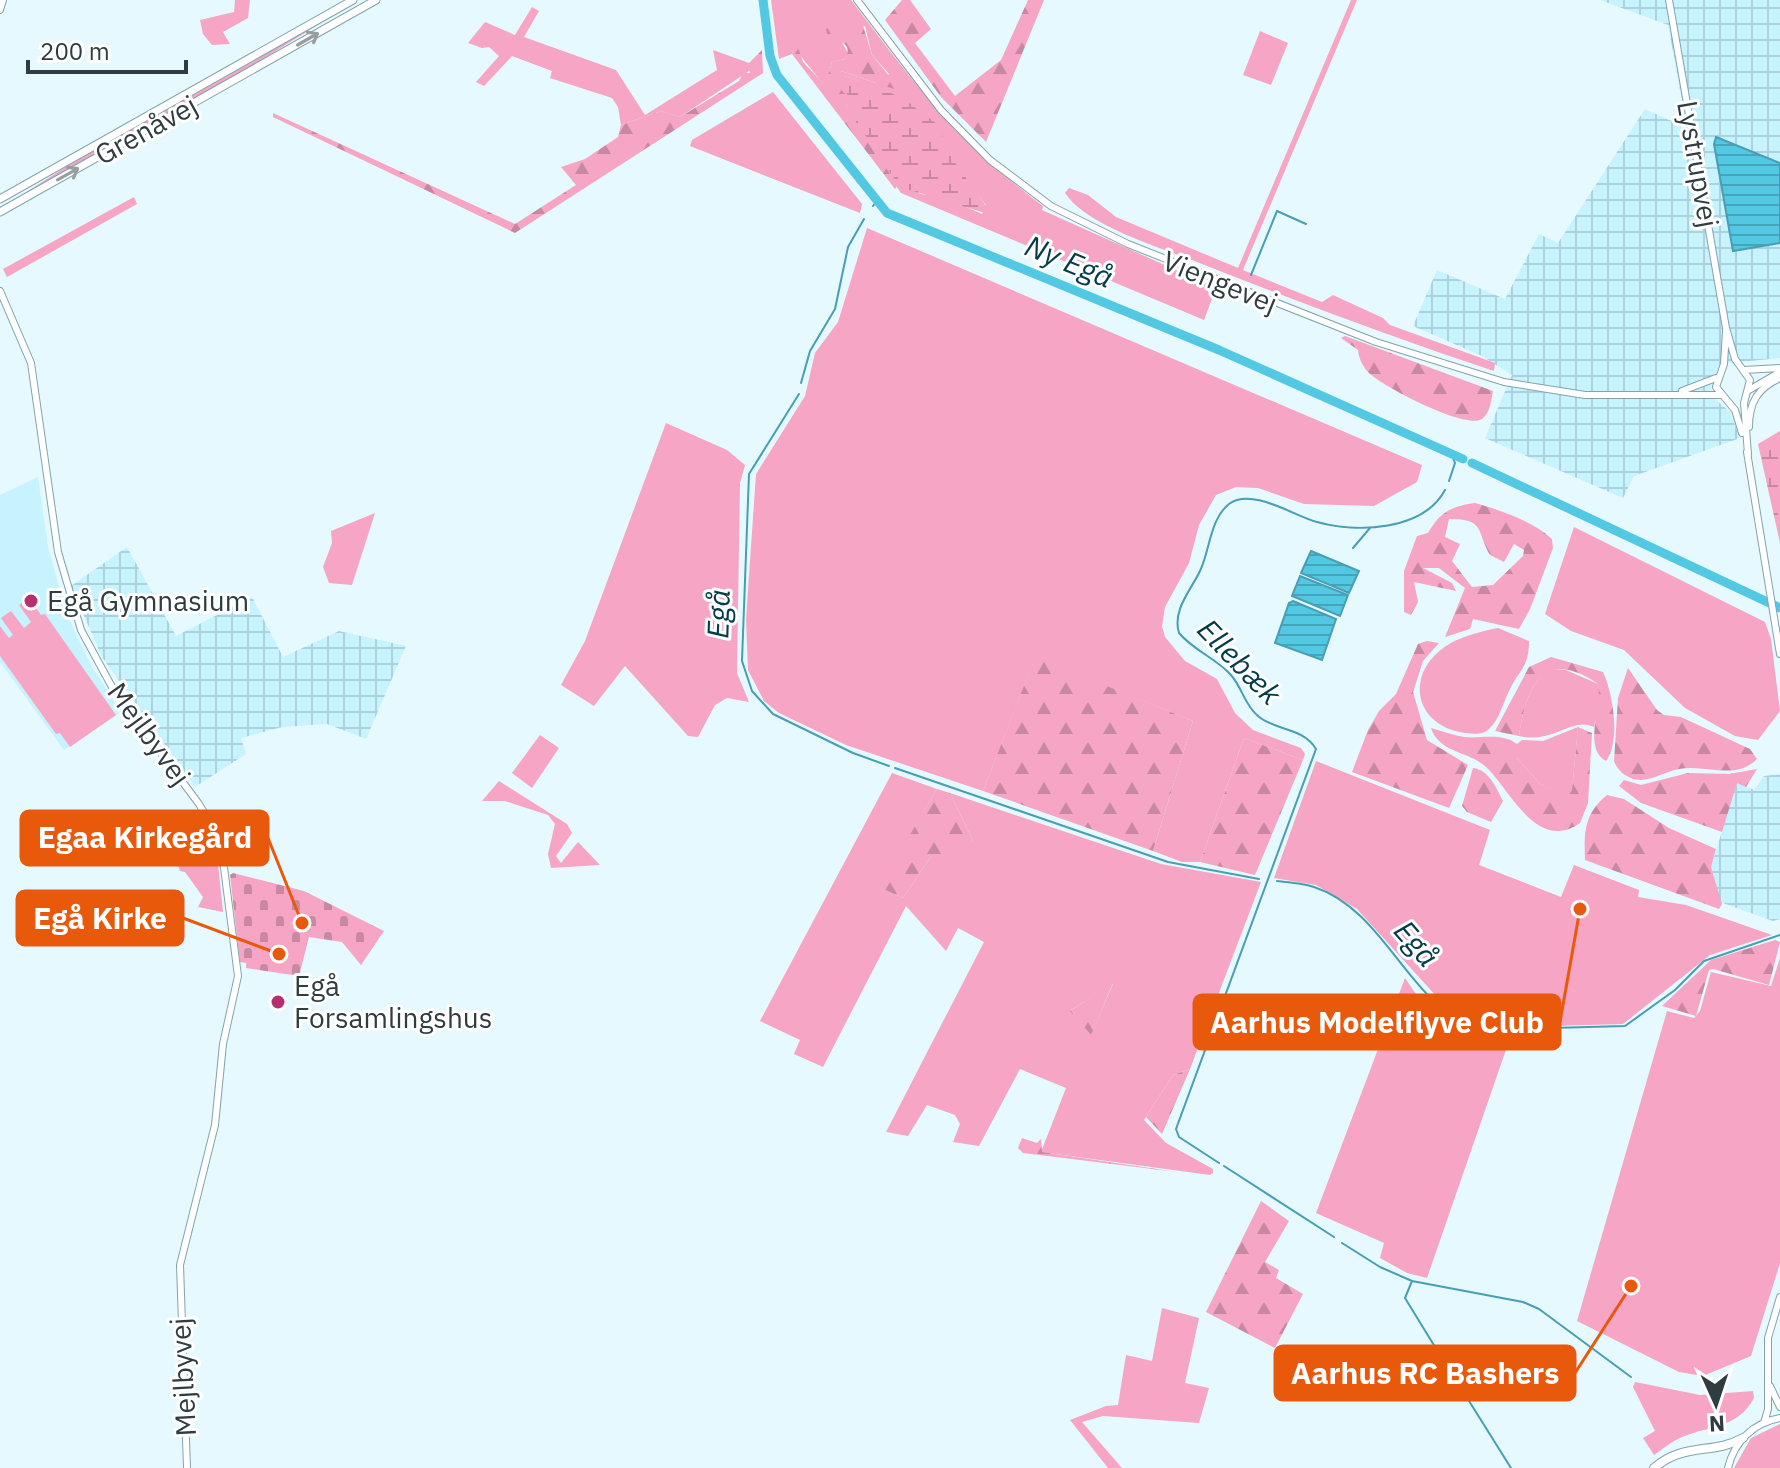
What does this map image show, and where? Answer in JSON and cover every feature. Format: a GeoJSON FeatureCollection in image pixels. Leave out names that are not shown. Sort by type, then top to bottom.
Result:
{"type":"FeatureCollection","features":[{"type":"Feature","properties":{"kind":"highway"},"geometry":{"type":"LineString","coordinates":[[1654,1468],[1681,1452],[1723,1446],[1743,1438]]}},
{"type":"Feature","properties":{"kind":"main road","name":"Grenåvej"},"geometry":{"type":"LineString","coordinates":[[0,199],[353,0]]}},
{"type":"Feature","properties":{"kind":"main road","name":"Grenåvej"},"geometry":{"type":"LineString","coordinates":[[0,212],[376,0]]}},
{"type":"Feature","properties":{"kind":"street"},"geometry":{"type":"LineString","coordinates":[[0,10],[3,0]]}},
{"type":"Feature","properties":{"kind":"street","name":"Viengevej"},"geometry":{"type":"LineString","coordinates":[[857,0],[941,110],[990,160],[1051,206],[1128,244],[1347,331],[1487,378],[1585,395],[1671,394],[1723,398]]}},
{"type":"Feature","properties":{"kind":"street","name":"Lystrupvej"},"geometry":{"type":"LineString","coordinates":[[1669,0],[1726,328],[1742,369]]}},
{"type":"Feature","properties":{"kind":"street","name":"Mejlbyvej"},"geometry":{"type":"LineString","coordinates":[[0,291],[31,363],[58,552],[81,630],[112,687],[199,804],[215,831],[223,860],[238,976],[223,1044],[215,1125],[180,1265],[187,1468]]}},
{"type":"Feature","properties":{"kind":"street","name":"Lystrupvej"},"geometry":{"type":"LineString","coordinates":[[1719,374],[1726,328]]}},
{"type":"Feature","properties":{"kind":"street"},"geometry":{"type":"LineString","coordinates":[[1748,450],[1737,414],[1723,398],[1719,374],[1742,369],[1780,373]]}},
{"type":"Feature","properties":{"kind":"street"},"geometry":{"type":"LineString","coordinates":[[1742,369],[1750,380],[1744,411],[1748,450],[1780,654]]}},
{"type":"Feature","properties":{"kind":"street"},"geometry":{"type":"LineString","coordinates":[[1723,398],[1737,401],[1780,373]]}},
{"type":"Feature","properties":{"kind":"street"},"geometry":{"type":"LineString","coordinates":[[1748,450],[1752,403],[1761,389],[1780,373]]}},
{"type":"Feature","properties":{"kind":"street","name":"Viengevej"},"geometry":{"type":"LineString","coordinates":[[1671,394],[1706,384],[1719,374]]}},
{"type":"Feature","properties":{"kind":"street"},"geometry":{"type":"LineString","coordinates":[[1764,1423],[1768,1409],[1768,1338],[1780,1297]]}},
{"type":"Feature","properties":{"kind":"street"},"geometry":{"type":"LineString","coordinates":[[1767,1373],[1780,1407]]}},
{"type":"Feature","properties":{"kind":"street"},"geometry":{"type":"LineString","coordinates":[[1728,1468],[1743,1438],[1764,1423],[1780,1418]]}},
{"type":"Feature","properties":{"kind":"shaded area"},"geometry":{"type":"Polygon","coordinates":[[[1600,0],[1780,0],[1780,358],[1720,364],[1710,388],[1716,400],[1730,412],[1740,438],[1634,476],[1623,498],[1485,438],[1512,375],[1482,356],[1413,326],[1437,270],[1505,299],[1539,234],[1558,243],[1645,109],[1669,120],[1686,123],[1668,25],[1600,0]]]}},
{"type":"Feature","properties":{"kind":"shaded area","name":"Egå Gymnasium"},"geometry":{"type":"Polygon","coordinates":[[[38,477],[48,547],[67,615],[91,665],[121,712],[64,750],[0,662],[0,495],[38,477]]]}},
{"type":"Feature","properties":{"kind":"shaded area"},"geometry":{"type":"Polygon","coordinates":[[[127,547],[176,636],[252,597],[283,657],[339,631],[406,646],[366,739],[327,724],[282,727],[241,738],[246,754],[195,787],[102,657],[71,586],[127,547]]]}},
{"type":"Feature","properties":{"kind":"shaded area"},"geometry":{"type":"Polygon","coordinates":[[[1780,774],[1780,919],[1773,921],[1720,902],[1711,867],[1737,782],[1754,790],[1764,776],[1780,774]]]}},
{"type":"Feature","properties":{"kind":"green space"},"geometry":{"type":"Polygon","coordinates":[[[235,0],[250,0],[248,18],[223,32],[230,44],[212,45],[203,34],[200,20],[234,12],[235,0]]]}},
{"type":"Feature","properties":{"kind":"green space"},"geometry":{"type":"Polygon","coordinates":[[[771,0],[851,0],[939,110],[986,159],[1043,206],[1042,210],[1216,288],[1204,320],[901,193],[839,104],[837,79],[841,71],[876,83],[889,74],[872,55],[865,26],[832,39],[840,39],[848,53],[845,59],[832,62],[825,86],[794,48],[792,54],[779,59],[771,0]],[[845,76],[849,96],[846,107],[920,194],[943,197],[982,214],[986,205],[940,148],[908,113],[869,86],[845,76]]]}},
{"type":"Feature","properties":{"kind":"green space"},"geometry":{"type":"Polygon","coordinates":[[[902,0],[910,0],[931,29],[915,43],[955,96],[1001,60],[1028,0],[1044,0],[986,142],[941,97],[885,20],[902,0]]]}},
{"type":"Feature","properties":{"kind":"green space"},"geometry":{"type":"Polygon","coordinates":[[[1351,0],[1357,0],[1243,270],[1322,302],[1333,295],[1383,318],[1390,325],[1495,363],[1494,371],[1345,319],[1144,242],[1090,216],[1065,193],[1069,188],[1088,195],[1116,217],[1238,268],[1351,0]]]}},
{"type":"Feature","properties":{"kind":"green space"},"geometry":{"type":"Polygon","coordinates":[[[532,7],[539,11],[524,37],[616,70],[645,115],[717,70],[713,50],[749,63],[752,69],[680,117],[661,111],[621,125],[618,107],[612,98],[550,78],[552,71],[512,56],[484,86],[476,82],[499,56],[489,47],[468,43],[485,22],[515,35],[532,7]]]}},
{"type":"Feature","properties":{"kind":"green space"},"geometry":{"type":"Polygon","coordinates":[[[340,11],[245,70],[0,209],[72,163],[340,11]]]}},
{"type":"Feature","properties":{"kind":"green space"},"geometry":{"type":"Polygon","coordinates":[[[846,19],[861,19],[872,55],[894,82],[894,89],[841,71],[838,86],[845,94],[840,104],[898,185],[895,189],[792,54],[794,48],[798,48],[803,62],[825,85],[832,62],[845,59],[848,49],[828,37],[826,29],[846,19]]]}},
{"type":"Feature","properties":{"kind":"green space"},"geometry":{"type":"Polygon","coordinates":[[[1260,31],[1288,43],[1271,85],[1243,75],[1260,31]]]}},
{"type":"Feature","properties":{"kind":"green space"},"geometry":{"type":"Polygon","coordinates":[[[762,50],[763,73],[515,233],[273,117],[273,113],[515,224],[576,185],[561,167],[585,159],[618,137],[621,125],[661,111],[680,117],[739,81],[743,73],[750,73],[749,63],[762,50]]]}},
{"type":"Feature","properties":{"kind":"green space"},"geometry":{"type":"Polygon","coordinates":[[[845,76],[901,97],[941,127],[944,147],[986,206],[985,213],[900,187],[846,107],[848,96],[840,80],[845,76]]]}},
{"type":"Feature","properties":{"kind":"green space"},"geometry":{"type":"Polygon","coordinates":[[[773,92],[862,204],[860,213],[690,146],[692,140],[773,92]]]}},
{"type":"Feature","properties":{"kind":"green space"},"geometry":{"type":"Polygon","coordinates":[[[134,197],[137,204],[7,277],[3,269],[134,197]]]}},
{"type":"Feature","properties":{"kind":"green space"},"geometry":{"type":"Polygon","coordinates":[[[867,228],[1422,465],[1417,482],[1374,506],[1304,504],[1258,488],[1236,487],[1216,495],[1199,525],[1189,563],[1165,607],[1162,626],[1165,637],[1185,661],[1217,679],[1235,713],[1253,730],[1301,748],[1305,754],[1303,760],[1244,738],[1200,862],[1182,862],[1153,851],[1193,721],[1035,658],[983,791],[846,745],[779,713],[764,701],[748,670],[746,619],[756,474],[805,396],[815,353],[838,322],[867,228]]]}},
{"type":"Feature","properties":{"kind":"green space"},"geometry":{"type":"Polygon","coordinates":[[[1345,336],[1493,391],[1487,414],[1473,421],[1459,418],[1406,396],[1368,372],[1358,350],[1341,338],[1345,336]]]}},
{"type":"Feature","properties":{"kind":"green space"},"geometry":{"type":"Polygon","coordinates":[[[666,423],[727,450],[745,465],[740,483],[737,673],[749,702],[727,698],[715,705],[698,737],[688,736],[625,666],[594,706],[561,685],[585,641],[666,423]]]}},
{"type":"Feature","properties":{"kind":"green space"},"geometry":{"type":"Polygon","coordinates":[[[1780,431],[1780,543],[1758,444],[1780,431]]]}},
{"type":"Feature","properties":{"kind":"green space"},"geometry":{"type":"Polygon","coordinates":[[[1475,503],[1515,517],[1552,539],[1553,548],[1530,609],[1519,629],[1473,619],[1470,629],[1445,637],[1465,588],[1439,568],[1423,568],[1452,583],[1456,591],[1414,582],[1418,602],[1411,615],[1404,612],[1404,571],[1417,536],[1428,533],[1447,511],[1475,503]],[[1449,519],[1445,537],[1460,544],[1452,561],[1472,587],[1493,585],[1523,556],[1524,550],[1514,544],[1504,562],[1490,555],[1475,524],[1449,519]]]}},
{"type":"Feature","properties":{"kind":"green space"},"geometry":{"type":"Polygon","coordinates":[[[375,513],[352,585],[329,583],[323,567],[332,543],[331,531],[375,513]]]}},
{"type":"Feature","properties":{"kind":"green space"},"geometry":{"type":"Polygon","coordinates":[[[1574,527],[1765,622],[1771,639],[1780,711],[1758,740],[1735,736],[1685,708],[1624,650],[1571,631],[1545,614],[1574,527]]]}},
{"type":"Feature","properties":{"kind":"green space"},"geometry":{"type":"Polygon","coordinates":[[[29,598],[41,615],[45,614],[116,715],[70,747],[60,733],[56,734],[0,656],[0,626],[9,638],[13,635],[1,618],[11,611],[24,628],[31,622],[19,605],[29,598]]]}},
{"type":"Feature","properties":{"kind":"green space"},"geometry":{"type":"Polygon","coordinates":[[[1498,628],[1529,641],[1529,650],[1492,725],[1484,732],[1475,734],[1449,729],[1435,721],[1421,698],[1420,685],[1432,658],[1451,643],[1498,628]]]}},
{"type":"Feature","properties":{"kind":"green space"},"geometry":{"type":"Polygon","coordinates":[[[1427,641],[1439,643],[1423,661],[1413,692],[1427,740],[1468,765],[1449,808],[1352,772],[1368,730],[1379,711],[1396,694],[1418,644],[1427,641]]]}},
{"type":"Feature","properties":{"kind":"green space"},"geometry":{"type":"Polygon","coordinates":[[[1035,657],[1193,721],[1153,851],[983,791],[1035,657]]]}},
{"type":"Feature","properties":{"kind":"green space"},"geometry":{"type":"Polygon","coordinates":[[[1551,657],[1603,672],[1614,717],[1613,742],[1606,761],[1595,746],[1598,684],[1564,669],[1541,677],[1533,688],[1519,736],[1495,731],[1529,667],[1551,657]]]}},
{"type":"Feature","properties":{"kind":"green space"},"geometry":{"type":"Polygon","coordinates":[[[1628,668],[1657,710],[1664,715],[1681,717],[1750,749],[1757,759],[1748,766],[1730,771],[1679,769],[1643,780],[1625,775],[1614,761],[1618,698],[1628,668]]]}},
{"type":"Feature","properties":{"kind":"green space"},"geometry":{"type":"Polygon","coordinates":[[[1550,669],[1566,670],[1598,684],[1601,697],[1594,727],[1578,725],[1542,736],[1519,736],[1532,690],[1550,669]]]}},
{"type":"Feature","properties":{"kind":"green space"},"geometry":{"type":"Polygon","coordinates":[[[1578,727],[1572,790],[1568,797],[1540,784],[1517,758],[1517,744],[1522,740],[1543,741],[1578,727]]]}},
{"type":"Feature","properties":{"kind":"green space"},"geometry":{"type":"Polygon","coordinates":[[[1578,727],[1592,733],[1588,803],[1580,823],[1564,830],[1550,830],[1537,824],[1485,766],[1447,747],[1431,728],[1464,737],[1511,740],[1517,744],[1517,758],[1540,784],[1568,796],[1572,790],[1578,727]]]}},
{"type":"Feature","properties":{"kind":"green space"},"geometry":{"type":"Polygon","coordinates":[[[540,735],[559,748],[532,788],[512,773],[540,735]]]}},
{"type":"Feature","properties":{"kind":"green space"},"geometry":{"type":"Polygon","coordinates":[[[1244,738],[1303,760],[1255,875],[1200,862],[1244,738]]]}},
{"type":"Feature","properties":{"kind":"green space"},"geometry":{"type":"Polygon","coordinates":[[[1316,761],[1490,830],[1479,865],[1561,897],[1574,865],[1639,890],[1638,897],[1686,905],[1772,935],[1710,955],[1623,1024],[1480,1028],[1437,997],[1357,909],[1316,885],[1274,878],[1316,761]]]}},
{"type":"Feature","properties":{"kind":"green space"},"geometry":{"type":"Polygon","coordinates":[[[1473,768],[1488,776],[1503,801],[1491,822],[1467,812],[1462,806],[1473,768]]]}},
{"type":"Feature","properties":{"kind":"green space"},"geometry":{"type":"Polygon","coordinates":[[[1757,769],[1746,787],[1737,783],[1722,832],[1641,803],[1619,786],[1624,780],[1641,785],[1688,773],[1729,774],[1757,769]]]}},
{"type":"Feature","properties":{"kind":"green space"},"geometry":{"type":"Polygon","coordinates":[[[892,773],[937,789],[880,887],[903,898],[931,856],[973,841],[950,793],[1161,864],[1261,882],[1190,1069],[1173,1075],[1144,1120],[1166,1143],[1213,1169],[1210,1175],[1041,1152],[1066,1088],[1020,1069],[979,1146],[953,1142],[960,1124],[955,1115],[927,1105],[908,1136],[886,1132],[984,942],[958,928],[946,951],[906,906],[823,1067],[794,1054],[800,1040],[760,1021],[892,773]],[[1113,984],[1071,1010],[1091,1034],[1113,984]]]}},
{"type":"Feature","properties":{"kind":"green space"},"geometry":{"type":"Polygon","coordinates":[[[499,781],[567,824],[572,833],[556,856],[561,863],[578,842],[600,865],[551,868],[548,854],[555,824],[548,815],[505,801],[482,801],[499,781]]]}},
{"type":"Feature","properties":{"kind":"green space"},"geometry":{"type":"Polygon","coordinates":[[[937,789],[950,793],[973,841],[947,859],[931,856],[903,898],[879,887],[937,789]]]}},
{"type":"Feature","properties":{"kind":"green space"},"geometry":{"type":"Polygon","coordinates":[[[1607,795],[1624,799],[1669,828],[1716,849],[1711,867],[1722,904],[1719,909],[1585,860],[1587,824],[1594,809],[1607,795]]]}},
{"type":"Feature","properties":{"kind":"green space"},"geometry":{"type":"Polygon","coordinates":[[[184,862],[218,864],[223,912],[198,907],[203,897],[185,872],[180,871],[178,865],[184,862]]]}},
{"type":"Feature","properties":{"kind":"green space"},"geometry":{"type":"Polygon","coordinates":[[[233,873],[304,891],[384,931],[361,965],[342,942],[309,937],[299,976],[246,968],[246,963],[240,962],[230,875],[233,873]]]}},
{"type":"Feature","properties":{"kind":"green space"},"geometry":{"type":"Polygon","coordinates":[[[1775,940],[1780,942],[1769,985],[1713,969],[1709,970],[1696,1016],[1662,1006],[1711,960],[1775,940]]]}},
{"type":"Feature","properties":{"kind":"green space"},"geometry":{"type":"Polygon","coordinates":[[[1780,958],[1780,1263],[1751,1356],[1703,1376],[1679,1372],[1577,1321],[1667,1011],[1694,1018],[1700,1011],[1711,972],[1771,986],[1780,958]]]}},
{"type":"Feature","properties":{"kind":"green space"},"geometry":{"type":"Polygon","coordinates":[[[1405,978],[1427,1008],[1447,1026],[1472,1036],[1509,1041],[1427,1278],[1407,1273],[1380,1258],[1384,1243],[1316,1213],[1405,978]]]}},
{"type":"Feature","properties":{"kind":"green space"},"geometry":{"type":"Polygon","coordinates":[[[1113,983],[1091,1035],[1070,1011],[1113,983]]]}},
{"type":"Feature","properties":{"kind":"green space"},"geometry":{"type":"Polygon","coordinates":[[[1190,1069],[1162,1134],[1146,1117],[1173,1075],[1190,1069]]]}},
{"type":"Feature","properties":{"kind":"green space"},"geometry":{"type":"Polygon","coordinates":[[[1022,1138],[1037,1143],[1041,1139],[1042,1152],[1177,1172],[1023,1153],[1018,1148],[1022,1138]]]}},
{"type":"Feature","properties":{"kind":"green space"},"geometry":{"type":"Polygon","coordinates":[[[1261,1201],[1289,1221],[1265,1262],[1279,1270],[1276,1278],[1303,1294],[1275,1348],[1206,1312],[1261,1201]]]}},
{"type":"Feature","properties":{"kind":"green space"},"geometry":{"type":"Polygon","coordinates":[[[1162,1308],[1199,1318],[1185,1383],[1209,1388],[1199,1423],[1103,1416],[1082,1422],[1122,1468],[1108,1468],[1070,1420],[1106,1406],[1118,1405],[1126,1355],[1152,1361],[1162,1308]]]}},
{"type":"Feature","properties":{"kind":"green space"},"geometry":{"type":"Polygon","coordinates":[[[1635,1382],[1700,1395],[1753,1391],[1754,1398],[1731,1421],[1682,1437],[1654,1455],[1643,1438],[1655,1431],[1633,1387],[1635,1382]]]}},
{"type":"Feature","properties":{"kind":"green space"},"geometry":{"type":"Polygon","coordinates":[[[1780,1424],[1780,1468],[1734,1468],[1751,1438],[1780,1424]]]}},
{"type":"Feature","properties":{"kind":"water"},"geometry":{"type":"Polygon","coordinates":[[[1716,137],[1780,163],[1780,243],[1733,251],[1714,144],[1716,137]]]}},
{"type":"Feature","properties":{"kind":"water"},"geometry":{"type":"Polygon","coordinates":[[[1311,551],[1359,571],[1349,593],[1301,573],[1311,551]]]}},
{"type":"Feature","properties":{"kind":"water"},"geometry":{"type":"Polygon","coordinates":[[[1300,576],[1348,595],[1340,616],[1292,596],[1300,576]]]}},
{"type":"Feature","properties":{"kind":"water"},"geometry":{"type":"Polygon","coordinates":[[[1293,601],[1336,619],[1322,660],[1275,643],[1289,603],[1293,601]]]}},
{"type":"Feature","properties":{"kind":"waterway","name":"Ny Egå"},"geometry":{"type":"LineString","coordinates":[[763,0],[770,56],[777,75],[887,213],[1219,350],[1463,459]]}},
{"type":"Feature","properties":{"kind":"waterway","name":"Egå"},"geometry":{"type":"LineString","coordinates":[[873,206],[876,202]]}},
{"type":"Feature","properties":{"kind":"waterway"},"geometry":{"type":"LineString","coordinates":[[1251,275],[1277,211],[1306,224]]}},
{"type":"Feature","properties":{"kind":"waterway","name":"Egå"},"geometry":{"type":"LineString","coordinates":[[801,383],[810,351],[835,309],[848,247],[864,219]]}},
{"type":"Feature","properties":{"kind":"waterway","name":"Egå"},"geometry":{"type":"LineString","coordinates":[[799,394],[749,474],[742,661],[752,691],[773,714],[853,753],[889,766]]}},
{"type":"Feature","properties":{"kind":"waterway"},"geometry":{"type":"LineString","coordinates":[[1449,481],[1455,463],[1451,453]]}},
{"type":"Feature","properties":{"kind":"waterway","name":"Egå"},"geometry":{"type":"LineString","coordinates":[[1472,463],[1780,608]]}},
{"type":"Feature","properties":{"kind":"waterway","name":"Ellebæk"},"geometry":{"type":"LineString","coordinates":[[1219,1163],[1179,1137],[1176,1129],[1316,749],[1304,737],[1265,721],[1253,711],[1231,675],[1179,633],[1180,608],[1200,571],[1214,526],[1229,504],[1238,500],[1261,501],[1317,522],[1369,528],[1388,526],[1421,514],[1435,504],[1445,490]]}},
{"type":"Feature","properties":{"kind":"waterway"},"geometry":{"type":"LineString","coordinates":[[1353,548],[1370,528]]}},
{"type":"Feature","properties":{"kind":"waterway","name":"Egå"},"geometry":{"type":"LineString","coordinates":[[895,768],[1168,862],[1259,879]]}},
{"type":"Feature","properties":{"kind":"waterway","name":"Egå"},"geometry":{"type":"LineString","coordinates":[[1277,881],[1310,886],[1339,899],[1361,916],[1434,1001],[1455,1018],[1480,1030],[1625,1026],[1675,990],[1704,961],[1780,935]]}},
{"type":"Feature","properties":{"kind":"waterway","name":"Ellebæk"},"geometry":{"type":"LineString","coordinates":[[1224,1166],[1334,1237]]}},
{"type":"Feature","properties":{"kind":"waterway","name":"Ellebæk"},"geometry":{"type":"LineString","coordinates":[[1342,1243],[1380,1267],[1412,1281],[1405,1298],[1443,1360]]}},
{"type":"Feature","properties":{"kind":"waterway"},"geometry":{"type":"LineString","coordinates":[[1412,1281],[1523,1302],[1539,1309],[1631,1377]]}},
{"type":"Feature","properties":{"kind":"waterway","name":"Ellebæk"},"geometry":{"type":"LineString","coordinates":[[1449,1369],[1511,1468]]}},
{"type":"Feature","properties":{"kind":"place","name":"Egå Gymnasium"},"geometry":{"type":"Point","coordinates":[31,601]}},
{"type":"Feature","properties":{"kind":"place","name":"Aarhus Modelflyve Club"},"geometry":{"type":"Point","coordinates":[1580,909]}},
{"type":"Feature","properties":{"kind":"place","name":"Egaa Kirkegård"},"geometry":{"type":"Point","coordinates":[302,923]}},
{"type":"Feature","properties":{"kind":"place","name":"Egå Kirke"},"geometry":{"type":"Point","coordinates":[279,954]}},
{"type":"Feature","properties":{"kind":"place","name":"Egå Forsamlingshus"},"geometry":{"type":"Point","coordinates":[278,1002]}},
{"type":"Feature","properties":{"kind":"place","name":"Aarhus RC Bashers"},"geometry":{"type":"Point","coordinates":[1631,1286]}}]}
